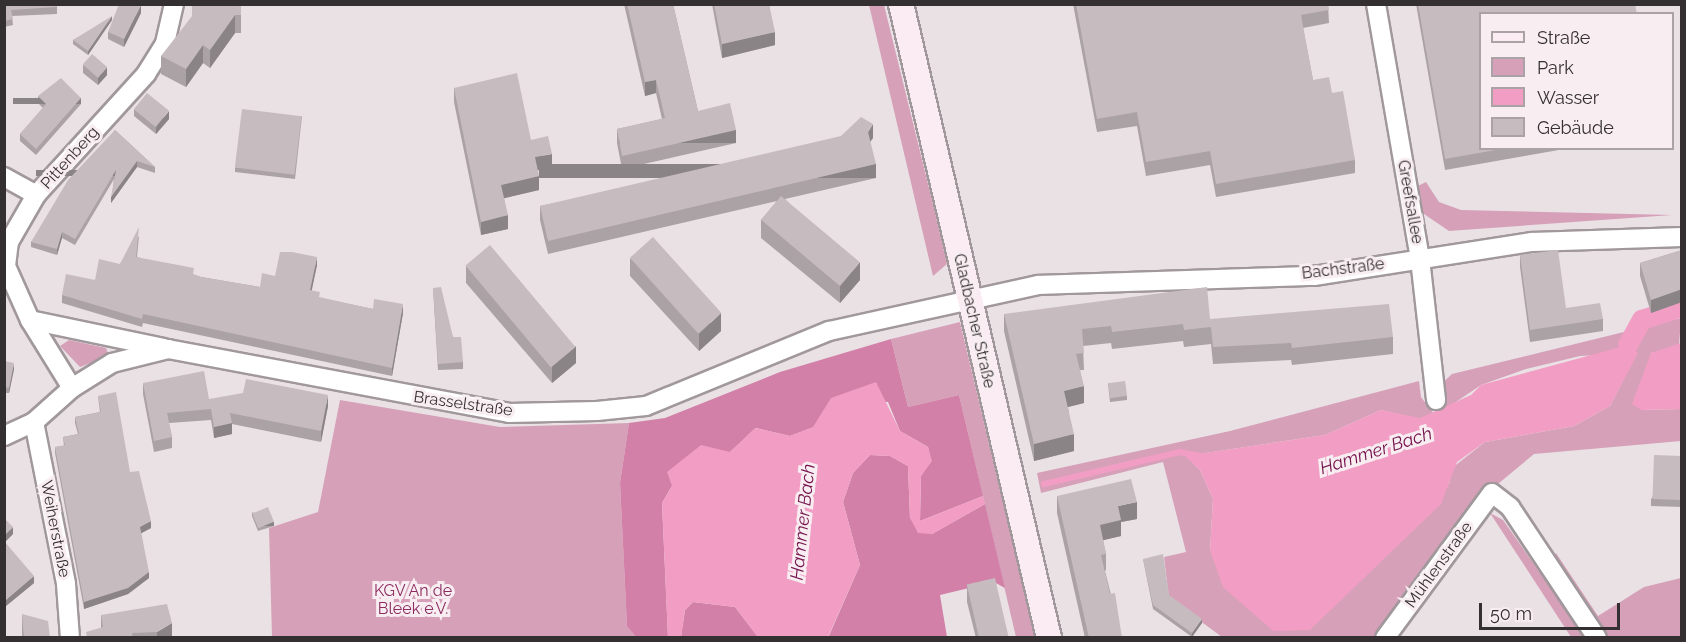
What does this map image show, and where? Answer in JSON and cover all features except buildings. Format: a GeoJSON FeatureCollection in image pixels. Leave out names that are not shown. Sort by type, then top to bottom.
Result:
{"type":"FeatureCollection","features":[{"type":"Feature","properties":{"kind":"main road","name":"Gladbacher Straße"},"geometry":{"type":"LineString","coordinates":[[901,4],[968,300],[1049,638]]}},
{"type":"Feature","properties":{"kind":"street","name":"Pittenberg"},"geometry":{"type":"LineString","coordinates":[[72,388],[30,320],[6,266],[9,242],[36,195],[146,74],[165,43],[174,4]]}},
{"type":"Feature","properties":{"kind":"street","name":"Greefsallee"},"geometry":{"type":"LineString","coordinates":[[1376,4],[1420,259],[1436,400]]}},
{"type":"Feature","properties":{"kind":"street"},"geometry":{"type":"LineString","coordinates":[[4,177],[36,195]]}},
{"type":"Feature","properties":{"kind":"street","name":"Bachstraße"},"geometry":{"type":"LineString","coordinates":[[968,300],[1038,285],[1314,276],[1532,242],[1682,237]]}},
{"type":"Feature","properties":{"kind":"street","name":"Brasselstraße"},"geometry":{"type":"LineString","coordinates":[[4,436],[34,422],[72,388],[112,363],[168,349],[509,413],[597,411],[646,406],[830,332],[968,300]]}},
{"type":"Feature","properties":{"kind":"street"},"geometry":{"type":"LineString","coordinates":[[30,320],[168,349]]}},
{"type":"Feature","properties":{"kind":"street","name":"Weiherstraße"},"geometry":{"type":"LineString","coordinates":[[34,422],[66,584],[70,638]]}},
{"type":"Feature","properties":{"kind":"street","name":"Mühlenstraße"},"geometry":{"type":"LineString","coordinates":[[1385,638],[1492,493],[1510,507],[1597,638]]}},
{"type":"Feature","properties":{"kind":"green space"},"geometry":{"type":"Polygon","coordinates":[[[869,5],[884,5],[933,204],[947,264],[933,276],[869,5]]]}},
{"type":"Feature","properties":{"kind":"green space"},"geometry":{"type":"Polygon","coordinates":[[[1426,182],[1439,202],[1461,210],[1672,215],[1449,231],[1421,212],[1414,188],[1426,182]]]}},
{"type":"Feature","properties":{"kind":"green space"},"geometry":{"type":"Polygon","coordinates":[[[1681,318],[1679,346],[1651,353],[1641,410],[1681,409],[1681,441],[1534,454],[1481,498],[1380,637],[1222,637],[1169,598],[1164,557],[1186,552],[1163,462],[1041,493],[1037,473],[1230,431],[1419,381],[1421,397],[1434,414],[1420,419],[1381,410],[1325,435],[1186,456],[1200,470],[1213,499],[1210,551],[1449,484],[1452,468],[1485,442],[1574,426],[1610,406],[1637,353],[1580,356],[1526,369],[1481,385],[1447,408],[1439,386],[1452,374],[1681,318]]]}},
{"type":"Feature","properties":{"kind":"green space"},"geometry":{"type":"Polygon","coordinates":[[[960,322],[1035,637],[1016,637],[959,395],[908,407],[891,339],[960,322]]]}},
{"type":"Feature","properties":{"kind":"green space"},"geometry":{"type":"Polygon","coordinates":[[[69,340],[106,348],[109,356],[80,367],[60,346],[69,340]]]}},
{"type":"Feature","properties":{"kind":"green space","name":"KGV An de Bleek e.V."},"geometry":{"type":"Polygon","coordinates":[[[340,400],[500,427],[629,423],[620,483],[627,625],[636,637],[272,637],[269,528],[318,512],[340,400]]]}},
{"type":"Feature","properties":{"kind":"green space"},"geometry":{"type":"Polygon","coordinates":[[[1490,513],[1503,520],[1585,637],[1571,637],[1490,513]]]}},
{"type":"Feature","properties":{"kind":"green space"},"geometry":{"type":"Polygon","coordinates":[[[1556,553],[1598,616],[1644,587],[1681,578],[1681,637],[1602,637],[1552,561],[1556,553]]]}},
{"type":"Feature","properties":{"kind":"shaded area"},"geometry":{"type":"Polygon","coordinates":[[[891,339],[908,407],[959,395],[983,496],[920,521],[921,476],[931,461],[928,447],[900,431],[888,402],[832,398],[814,427],[790,436],[756,428],[730,452],[672,486],[662,503],[668,637],[636,637],[627,626],[620,483],[629,423],[665,418],[780,372],[891,339]]]}},
{"type":"Feature","properties":{"kind":"shaded area"},"geometry":{"type":"Polygon","coordinates":[[[870,455],[890,456],[908,466],[910,518],[932,534],[985,504],[1005,588],[994,582],[940,595],[947,637],[828,638],[860,565],[843,502],[853,473],[870,455]]]}},
{"type":"Feature","properties":{"kind":"shaded area"},"geometry":{"type":"Polygon","coordinates":[[[693,602],[735,607],[758,637],[681,637],[685,610],[693,602]]]}},
{"type":"Feature","properties":{"kind":"water"},"geometry":{"type":"Polygon","coordinates":[[[1681,343],[1681,409],[1641,410],[1632,404],[1651,353],[1681,343]]]}},
{"type":"Feature","properties":{"kind":"water"},"geometry":{"type":"Polygon","coordinates":[[[1628,345],[1638,353],[1610,406],[1574,426],[1485,442],[1457,462],[1441,504],[1310,630],[1273,631],[1223,587],[1210,551],[1213,499],[1200,470],[1185,456],[1325,435],[1381,410],[1420,418],[1471,395],[1481,385],[1628,345]]]}},
{"type":"Feature","properties":{"kind":"water"},"geometry":{"type":"Polygon","coordinates":[[[876,382],[900,431],[928,447],[932,461],[921,476],[920,521],[983,496],[985,504],[932,534],[918,533],[910,518],[908,466],[890,456],[870,455],[853,473],[843,502],[860,565],[828,637],[758,637],[735,607],[693,602],[685,610],[681,637],[668,637],[662,503],[672,486],[667,472],[701,445],[730,452],[755,428],[790,436],[813,427],[831,398],[876,382]]]}},
{"type":"Feature","properties":{"kind":"waterway","name":"Hammer Bach"},"geometry":{"type":"LineString","coordinates":[[1628,345],[1642,320],[1682,307]]}},
{"type":"Feature","properties":{"kind":"waterway","name":"Hammer Bach"},"geometry":{"type":"LineString","coordinates":[[1044,484],[1180,452],[1206,457]]}}]}
